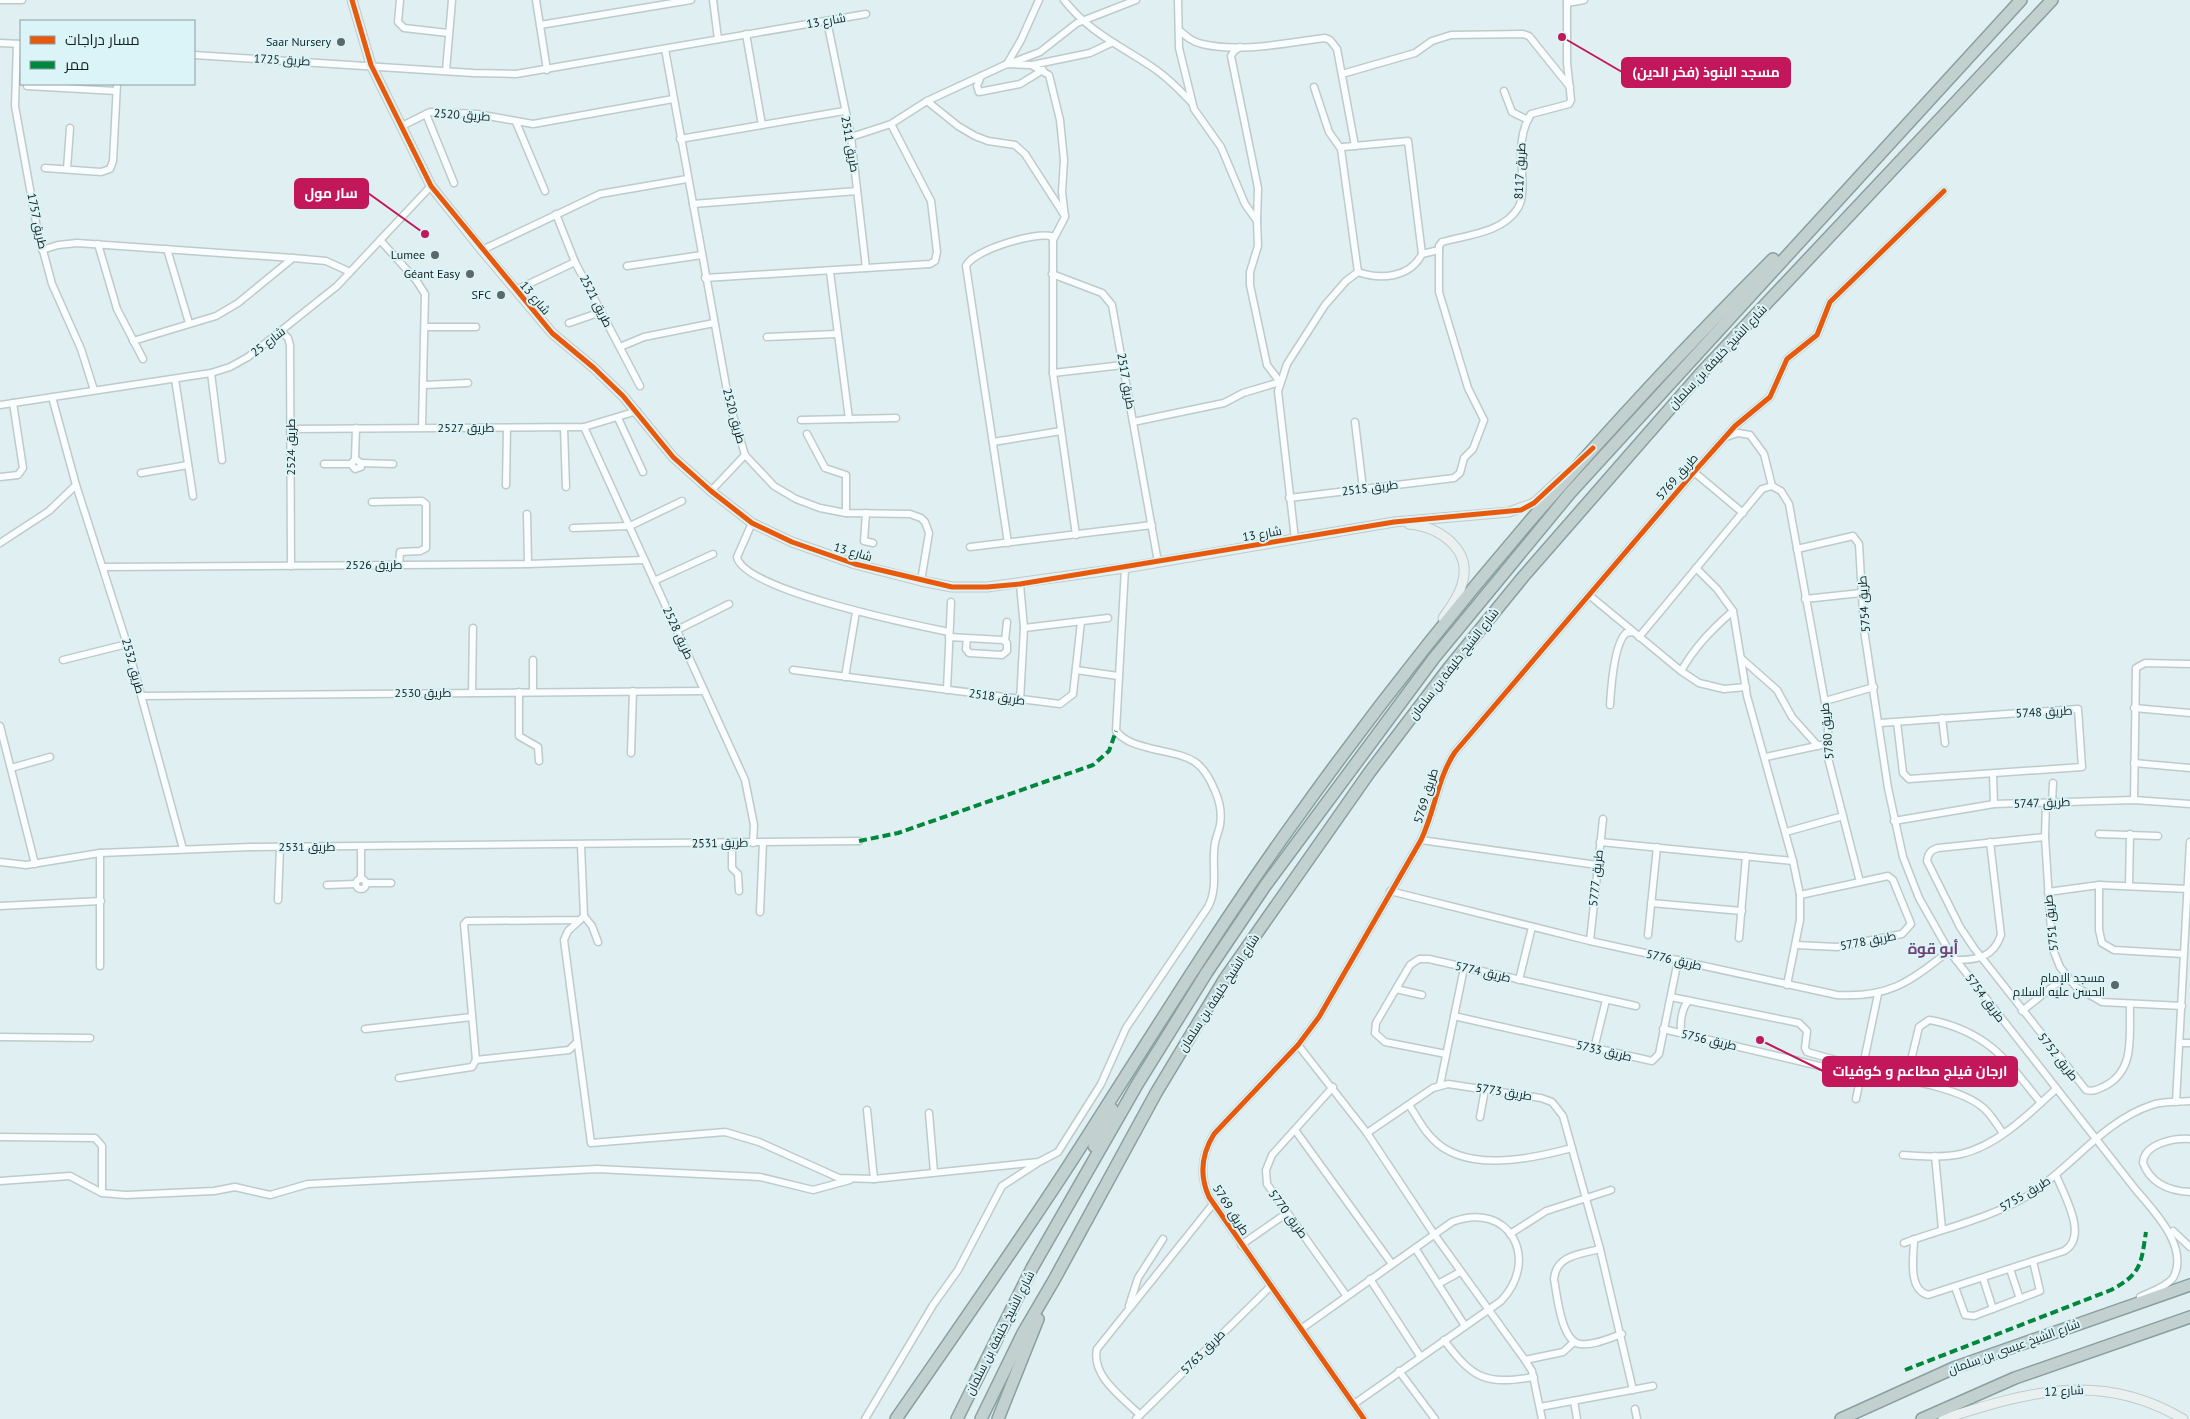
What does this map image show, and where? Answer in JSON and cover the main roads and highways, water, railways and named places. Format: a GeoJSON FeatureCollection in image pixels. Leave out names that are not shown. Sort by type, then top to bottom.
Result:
{"type":"FeatureCollection","features":[{"type":"Feature","properties":{"kind":"highway","name":"شارع الشيخ خليفة بن سلمان"},"geometry":{"type":"LineString","coordinates":[[957,1419],[1032,1268],[1138,1084],[1207,972],[1265,886],[1434,658],[1570,493],[2021,0]]}},
{"type":"Feature","properties":{"kind":"highway","name":"شارع الشيخ خليفة بن سلمان"},"geometry":{"type":"LineString","coordinates":[[981,1419],[1023,1333],[1156,1093],[1224,980],[1369,773],[1448,669],[1529,570],[1701,373],[2052,0]]}},
{"type":"Feature","properties":{"kind":"highway"},"geometry":{"type":"LineString","coordinates":[[896,1419],[1010,1255],[1192,970],[1296,819],[1425,646],[1593,448],[1661,374],[1754,278],[1840,197]]}},
{"type":"Feature","properties":{"kind":"highway"},"geometry":{"type":"LineString","coordinates":[[1032,1268],[1141,1051]]}},
{"type":"Feature","properties":{"kind":"highway"},"geometry":{"type":"LineString","coordinates":[[998,1419],[1054,1280]]}},
{"type":"Feature","properties":{"kind":"highway","name":"شارع الشيخ عيسى بن سلمان"},"geometry":{"type":"LineString","coordinates":[[1842,1419],[1956,1367],[2190,1285]]}},
{"type":"Feature","properties":{"kind":"highway"},"geometry":{"type":"LineString","coordinates":[[1922,1419],[2015,1378],[2190,1317]]}},
{"type":"Feature","properties":{"kind":"place","name":"مسجد البنوذ (فخر الدين)"},"geometry":{"type":"Point","coordinates":[1562,37]}},
{"type":"Feature","properties":{"kind":"place","name":"Saar Nursery"},"geometry":{"type":"Point","coordinates":[341,42]}},
{"type":"Feature","properties":{"kind":"place","name":"سار مول"},"geometry":{"type":"Point","coordinates":[425,234]}},
{"type":"Feature","properties":{"kind":"place","name":"Lumee"},"geometry":{"type":"Point","coordinates":[435,255]}},
{"type":"Feature","properties":{"kind":"place","name":"Géant Easy"},"geometry":{"type":"Point","coordinates":[470,274]}},
{"type":"Feature","properties":{"kind":"place","name":"SFC"},"geometry":{"type":"Point","coordinates":[501,295]}},
{"type":"Feature","properties":{"kind":"place","name":"مسجد الإمام الحسن عليه السلام"},"geometry":{"type":"Point","coordinates":[2115,985]}},
{"type":"Feature","properties":{"kind":"place","name":"ارجان فيلج مطاعم و كوفيات"},"geometry":{"type":"Point","coordinates":[1760,1040]}},
{"type":"Feature","properties":{"kind":"district","name":"أبو قوة"},"geometry":{"type":"Point","coordinates":[1933,949]}}]}
